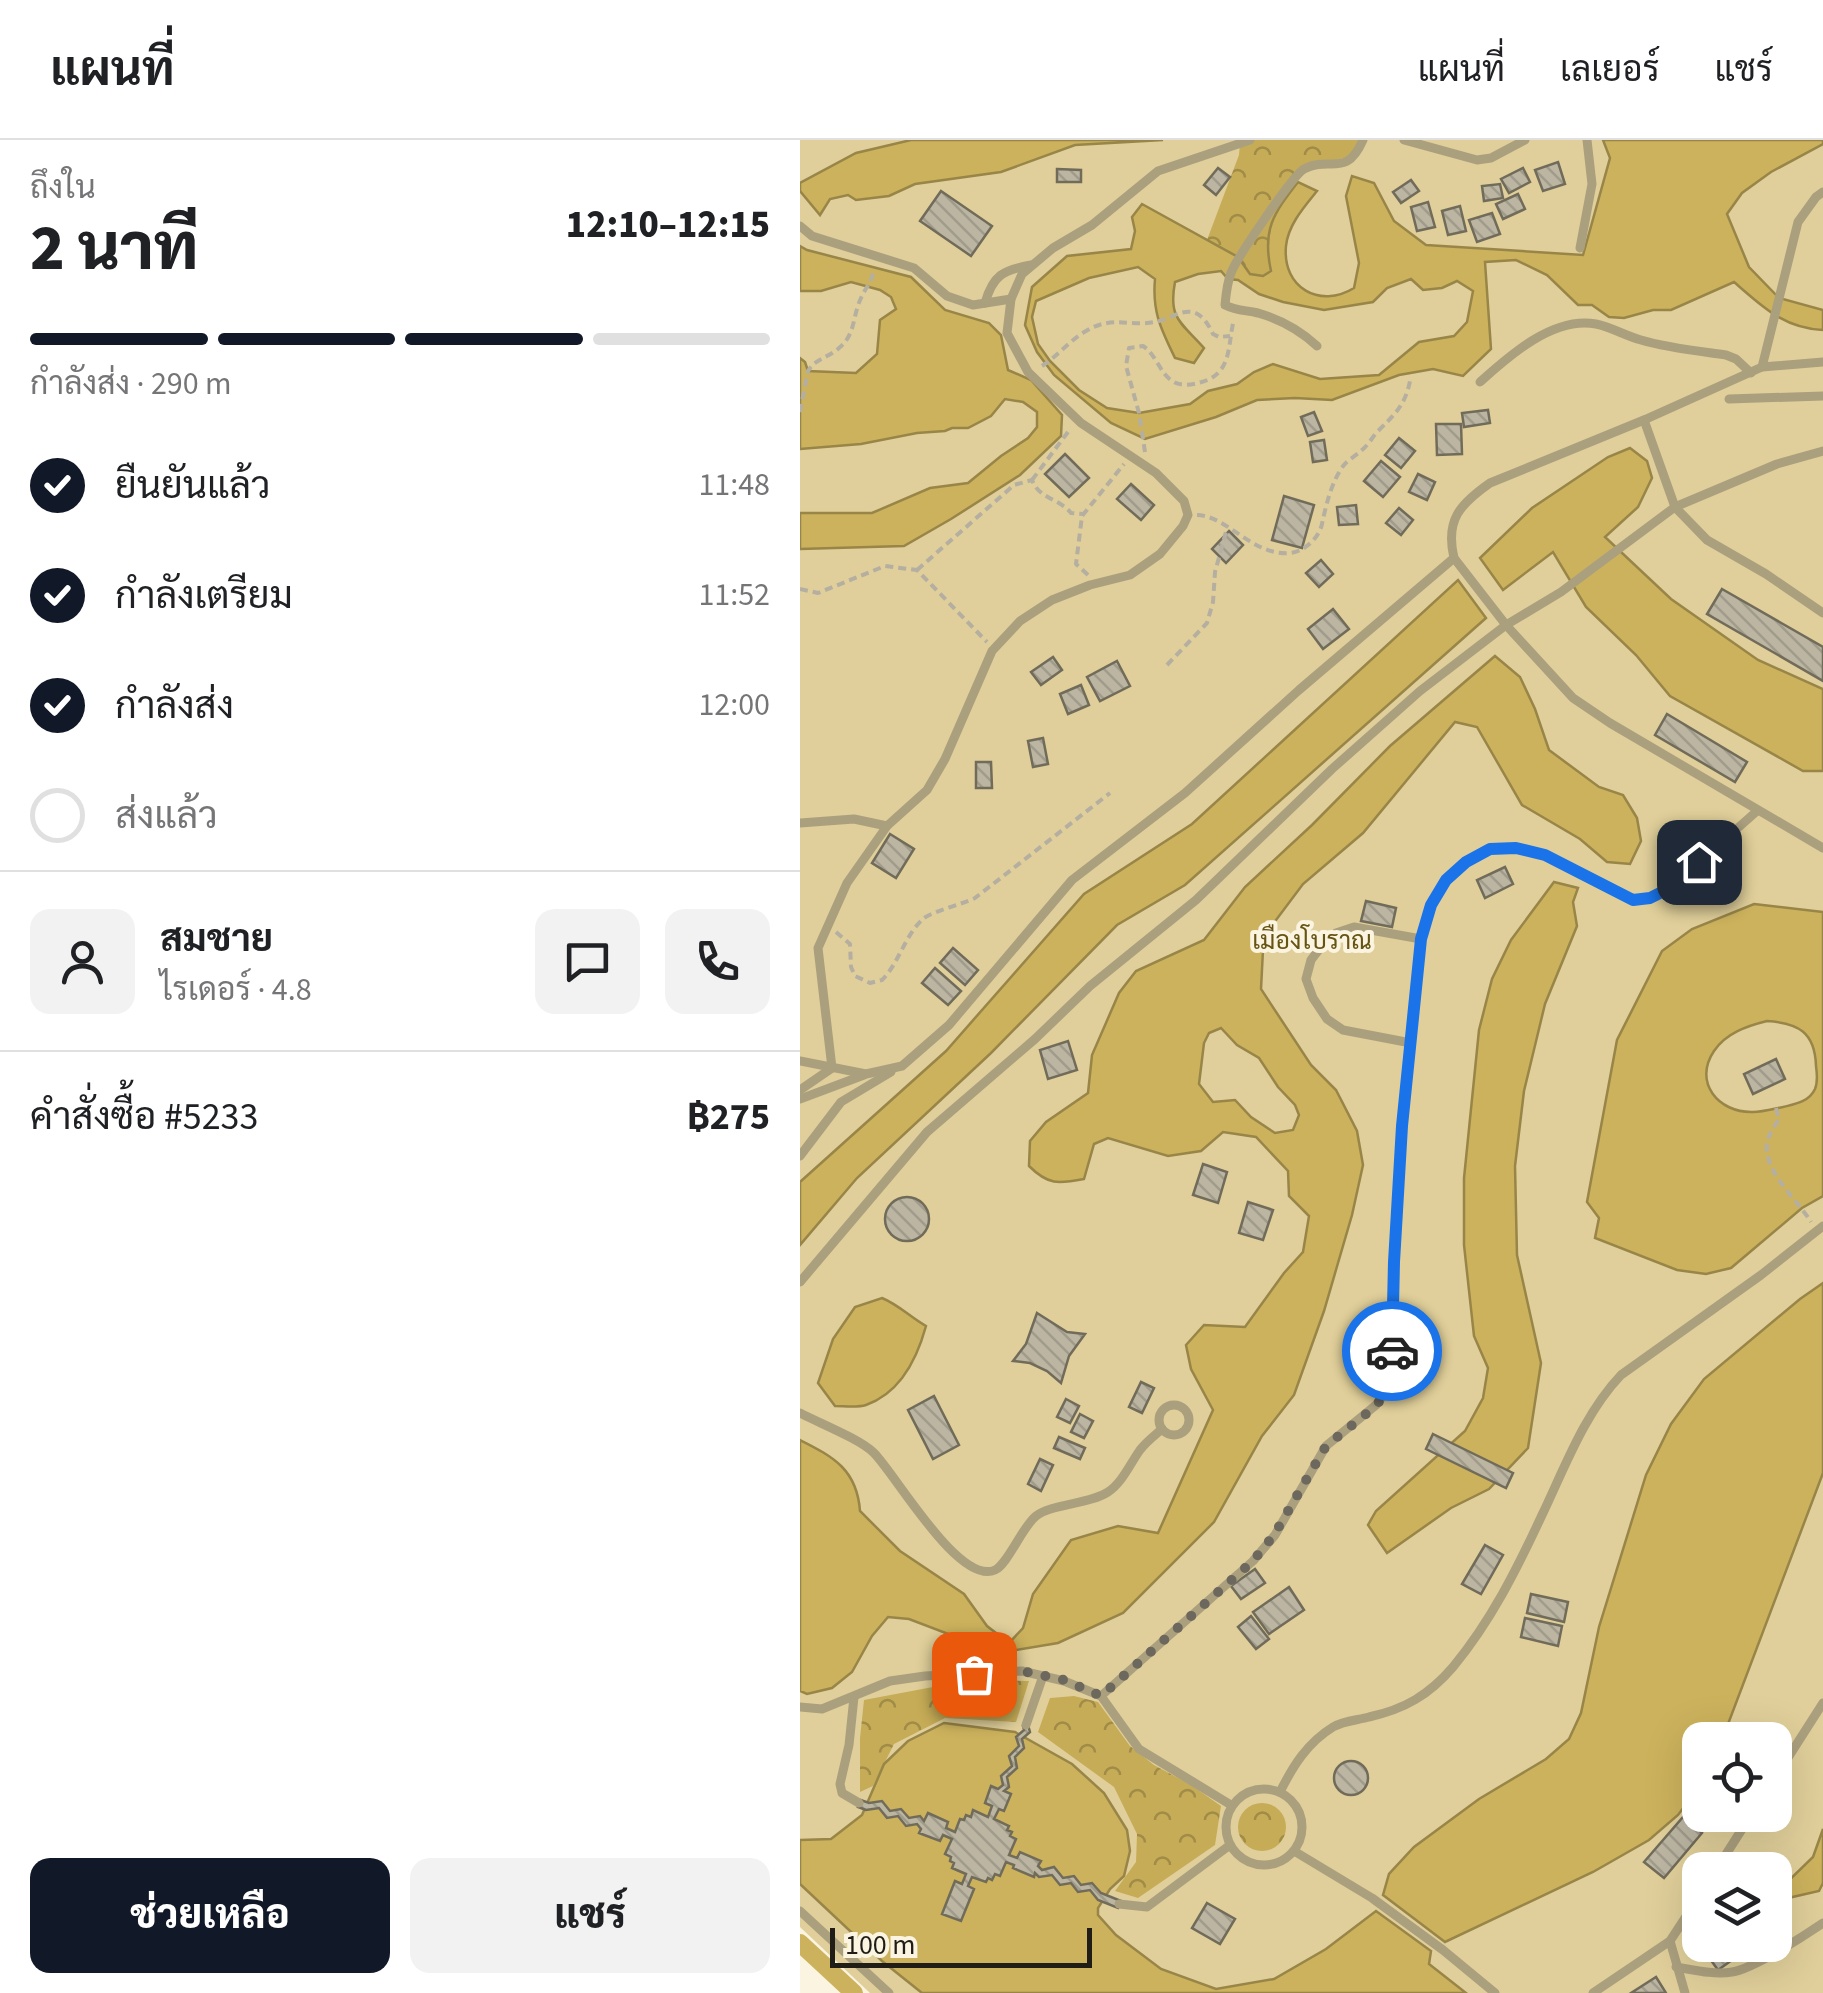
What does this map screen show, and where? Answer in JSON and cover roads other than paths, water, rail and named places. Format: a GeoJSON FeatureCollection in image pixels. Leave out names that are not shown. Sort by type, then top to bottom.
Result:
{"type":"FeatureCollection","features":[{"type":"Feature","properties":{"kind":"lane"},"geometry":{"type":"LineString","coordinates":[[832,1068],[818,948],[848,883],[887,826],[927,790],[994,649],[1020,621],[1052,600],[1130,574],[1160,554],[1188,514],[1184,500],[1156,473],[1078,419],[1028,372],[1007,333],[1011,299],[1022,274],[1053,248],[1092,225],[1158,171],[1250,140]]}},
{"type":"Feature","properties":{"kind":"lane"},"geometry":{"type":"LineString","coordinates":[[1317,346],[1300,330],[1225,304],[1228,278],[1238,257],[1294,177],[1306,167],[1342,164],[1356,155],[1363,140]]}},
{"type":"Feature","properties":{"kind":"lane"},"geometry":{"type":"LineString","coordinates":[[1404,140],[1477,160],[1491,158],[1525,140]]}},
{"type":"Feature","properties":{"kind":"lane"},"geometry":{"type":"LineString","coordinates":[[1580,248],[1592,184],[1587,140]]}},
{"type":"Feature","properties":{"kind":"lane"},"geometry":{"type":"LineString","coordinates":[[1762,367],[1798,222],[1823,192]]}},
{"type":"Feature","properties":{"kind":"lane"},"geometry":{"type":"LineString","coordinates":[[800,226],[812,236],[914,268],[947,296],[973,305],[1011,299]]}},
{"type":"Feature","properties":{"kind":"lane"},"geometry":{"type":"LineString","coordinates":[[985,303],[990,287],[1005,270],[1033,264]]}},
{"type":"Feature","properties":{"kind":"lane"},"geometry":{"type":"LineString","coordinates":[[1480,382],[1515,351],[1561,326],[1578,324],[1596,324],[1642,341],[1726,356],[1736,359],[1751,373]]}},
{"type":"Feature","properties":{"kind":"lane"},"geometry":{"type":"LineString","coordinates":[[1823,362],[1762,367],[1490,482],[1468,498],[1458,512],[1450,538],[1454,558],[1506,625],[1573,698],[1823,848]]}},
{"type":"Feature","properties":{"kind":"lane"},"geometry":{"type":"LineString","coordinates":[[1729,399],[1823,396]]}},
{"type":"Feature","properties":{"kind":"lane"},"geometry":{"type":"LineString","coordinates":[[1644,420],[1674,507],[1707,540],[1823,613]]}},
{"type":"Feature","properties":{"kind":"lane"},"geometry":{"type":"LineString","coordinates":[[800,1282],[927,1132],[1090,986],[1196,900],[1332,769],[1420,691],[1674,507],[1777,464],[1823,451]]}},
{"type":"Feature","properties":{"kind":"lane"},"geometry":{"type":"LineString","coordinates":[[800,1156],[841,1102],[902,1066],[949,1025],[1072,880],[1185,793],[1454,558]]}},
{"type":"Feature","properties":{"kind":"lane"},"geometry":{"type":"LineString","coordinates":[[1101,1696],[1253,1561],[1274,1535],[1326,1446],[1376,1406],[1388,1389],[1402,1126],[1421,939],[1431,905],[1446,880],[1466,862],[1490,849],[1516,848],[1545,855],[1633,900],[1650,898],[1670,888],[1757,811]]}},
{"type":"Feature","properties":{"kind":"lane"},"geometry":{"type":"LineString","coordinates":[[800,823],[854,819],[887,826]]}},
{"type":"Feature","properties":{"kind":"lane"},"geometry":{"type":"LineString","coordinates":[[1411,1043],[1342,1030],[1327,1019],[1312,998],[1306,979],[1310,960],[1336,933],[1354,927],[1421,939]]}},
{"type":"Feature","properties":{"kind":"lane"},"geometry":{"type":"LineString","coordinates":[[800,1061],[866,1074]]}},
{"type":"Feature","properties":{"kind":"lane"},"geometry":{"type":"LineString","coordinates":[[800,1099],[866,1074],[902,1066]]}},
{"type":"Feature","properties":{"kind":"lane"},"geometry":{"type":"LineString","coordinates":[[800,1090],[832,1068]]}},
{"type":"Feature","properties":{"kind":"lane"},"geometry":{"type":"LineString","coordinates":[[1280,1792],[1296,1761],[1326,1732],[1336,1725],[1418,1700],[1454,1666],[1498,1604],[1577,1440],[1603,1394],[1621,1375],[1823,1226]]}},
{"type":"Feature","properties":{"kind":"lane"},"geometry":{"type":"LineString","coordinates":[[800,1414],[872,1450],[930,1527],[964,1563],[986,1572],[1002,1565],[1037,1515],[1107,1494],[1143,1446],[1162,1429]]}},
{"type":"Feature","properties":{"kind":"lane"},"geometry":{"type":"LineString","coordinates":[[800,1707],[822,1709],[890,1681],[925,1676],[1022,1671],[1064,1680],[1101,1696],[1139,1748],[1232,1805]]}},
{"type":"Feature","properties":{"kind":"lane"},"geometry":{"type":"LineString","coordinates":[[1026,1725],[1043,1676]]}},
{"type":"Feature","properties":{"kind":"lane"},"geometry":{"type":"LineString","coordinates":[[854,1697],[840,1784],[842,1793],[860,1803]]}},
{"type":"Feature","properties":{"kind":"lane"},"geometry":{"type":"LineString","coordinates":[[1792,1751],[1823,1702]]}},
{"type":"Feature","properties":{"kind":"lane"},"geometry":{"type":"LineString","coordinates":[[1262,1788],[1280,1792],[1291,1800],[1300,1814],[1302,1828],[1294,1851],[1279,1862],[1266,1865],[1239,1856],[1226,1833],[1232,1805],[1246,1792],[1262,1788]]}},
{"type":"Feature","properties":{"kind":"lane"},"geometry":{"type":"LineString","coordinates":[[1120,1904],[1147,1907],[1230,1846]]}},
{"type":"Feature","properties":{"kind":"lane"},"geometry":{"type":"LineString","coordinates":[[1294,1851],[1372,1898],[1495,1993]]}},
{"type":"Feature","properties":{"kind":"lane"},"geometry":{"type":"LineString","coordinates":[[800,1911],[889,1993]]}},
{"type":"Feature","properties":{"kind":"lane"},"geometry":{"type":"LineString","coordinates":[[1593,1993],[1670,1941],[1682,1923]]}},
{"type":"Feature","properties":{"kind":"lane"},"geometry":{"type":"LineString","coordinates":[[1676,1967],[1735,1972],[1823,1923]]}},
{"type":"Feature","properties":{"kind":"lane"},"geometry":{"type":"LineString","coordinates":[[1670,1941],[1685,1993]]}},
{"type":"Feature","properties":{"kind":"waterway"},"geometry":{"type":"LineString","coordinates":[[800,1943],[854,1993]]}},
{"type":"Feature","properties":{"kind":"park label","name":"เมืองโบราณ"},"geometry":{"type":"Point","coordinates":[1312,940]}}]}
